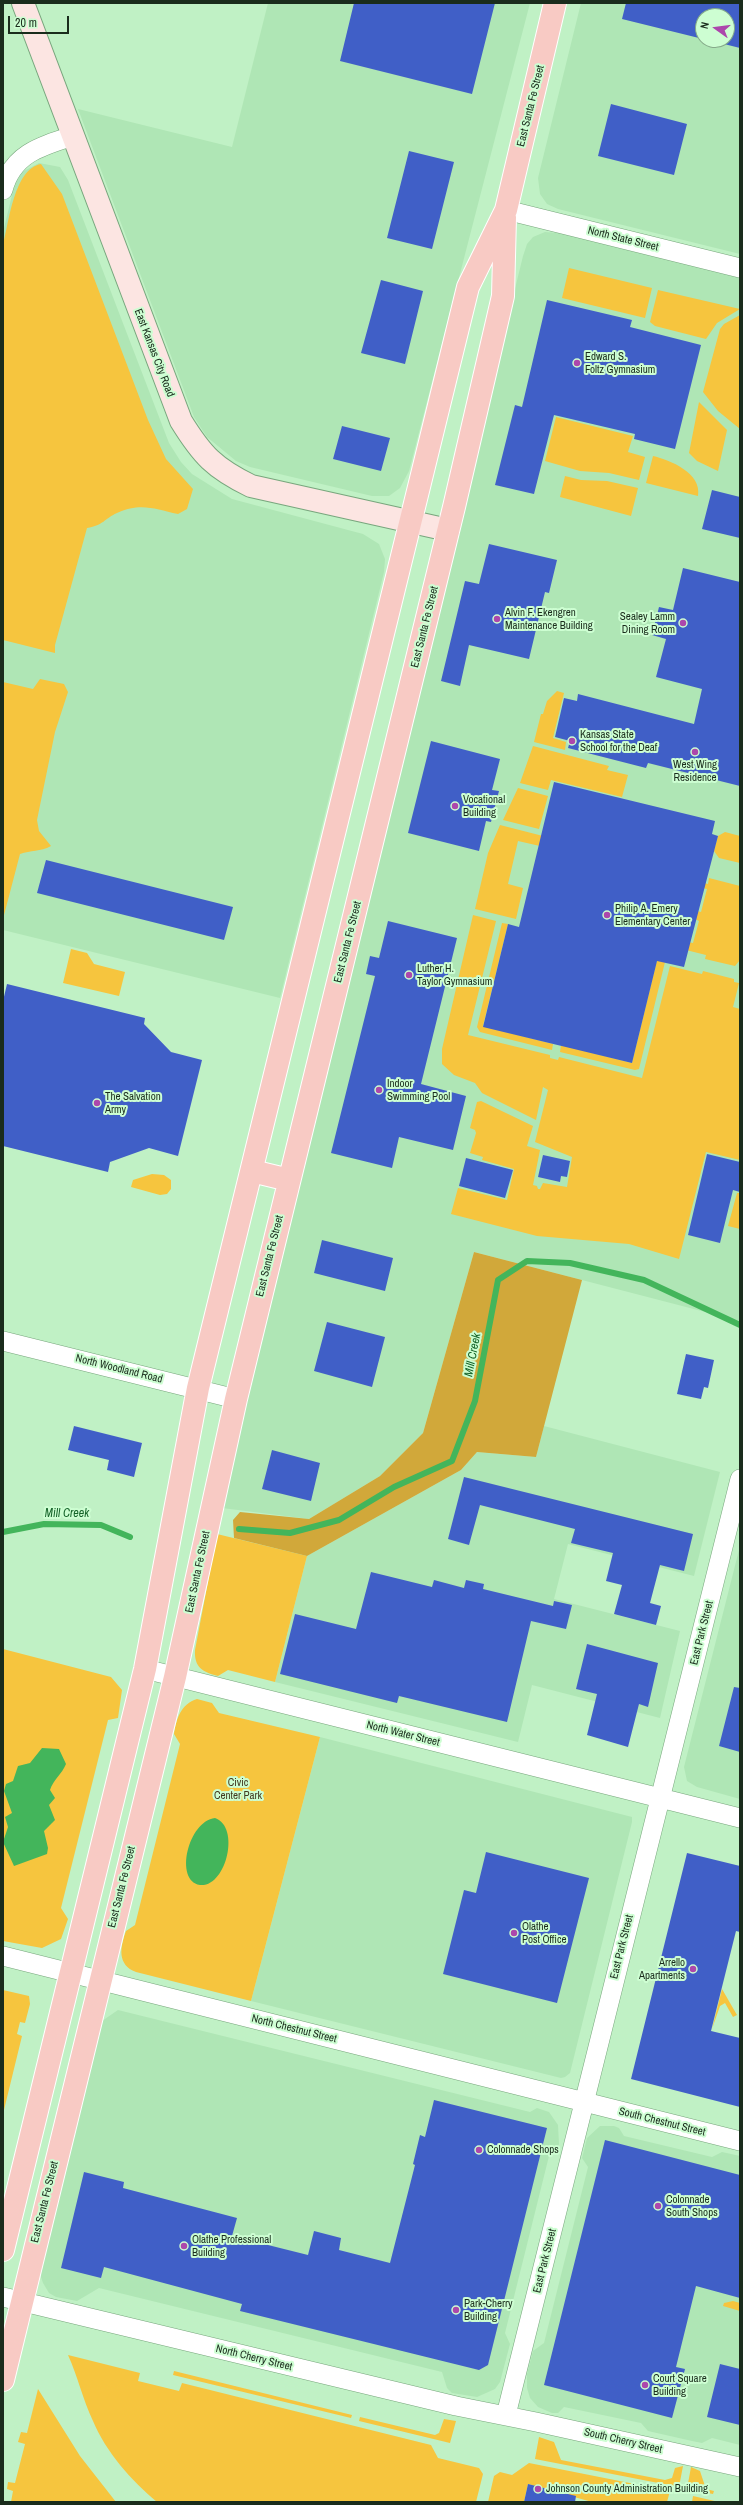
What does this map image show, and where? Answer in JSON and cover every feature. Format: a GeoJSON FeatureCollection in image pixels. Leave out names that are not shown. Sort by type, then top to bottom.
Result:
{"type":"FeatureCollection","features":[{"type":"Feature","properties":{"kind":"main road","name":"East Santa Fe Street"},"geometry":{"type":"LineString","coordinates":[[3,2380],[13,2299],[99,1980],[175,1677],[236,1399],[504,296],[506,210],[555,3]]}},
{"type":"Feature","properties":{"kind":"main road","name":"East Santa Fe Street"},"geometry":{"type":"LineString","coordinates":[[3,2250],[69,1972],[144,1670],[198,1388],[468,287],[506,210]]}},
{"type":"Feature","properties":{"kind":"main road"},"geometry":{"type":"LineString","coordinates":[[252,1170],[289,1180]]}},
{"type":"Feature","properties":{"kind":"street","name":"East Kansas City Road"},"geometry":{"type":"LineString","coordinates":[[23,3],[181,421],[206,456],[226,474],[252,486],[448,530]]}},
{"type":"Feature","properties":{"kind":"street"},"geometry":{"type":"LineString","coordinates":[[3,190],[11,169],[22,156],[39,146],[73,136]]}},
{"type":"Feature","properties":{"kind":"street","name":"North State Street"},"geometry":{"type":"LineString","coordinates":[[506,210],[740,268]]}},
{"type":"Feature","properties":{"kind":"street","name":"North Woodland Road"},"geometry":{"type":"LineString","coordinates":[[3,1341],[198,1388],[236,1399]]}},
{"type":"Feature","properties":{"kind":"street","name":"East Park Street"},"geometry":{"type":"LineString","coordinates":[[506,2416],[740,1479]]}},
{"type":"Feature","properties":{"kind":"street","name":"North Water Street"},"geometry":{"type":"LineString","coordinates":[[144,1670],[740,1818]]}},
{"type":"Feature","properties":{"kind":"street","name":"North Chestnut Street"},"geometry":{"type":"LineString","coordinates":[[3,1956],[584,2102]]}},
{"type":"Feature","properties":{"kind":"street","name":"South Chestnut Street"},"geometry":{"type":"LineString","coordinates":[[584,2102],[740,2141]]}},
{"type":"Feature","properties":{"kind":"street","name":"North Cherry Street"},"geometry":{"type":"LineString","coordinates":[[13,2299],[456,2406],[506,2416]]}},
{"type":"Feature","properties":{"kind":"street","name":"South Cherry Street"},"geometry":{"type":"LineString","coordinates":[[506,2416],[740,2467]]}},
{"type":"Feature","properties":{"kind":"shaded area"},"geometry":{"type":"Polygon","coordinates":[[[268,3],[530,3],[409,471],[400,488],[389,496],[372,496],[250,467],[236,461],[207,437],[194,417],[78,109],[232,147],[268,3]]]}},
{"type":"Feature","properties":{"kind":"shaded area"},"geometry":{"type":"Polygon","coordinates":[[[581,3],[740,3],[740,254],[558,209],[547,204],[540,194],[538,178],[581,3]]]}},
{"type":"Feature","properties":{"kind":"shaded area"},"geometry":{"type":"Polygon","coordinates":[[[39,163],[60,167],[68,180],[169,443],[181,462],[192,474],[232,499],[363,534],[379,544],[385,559],[384,572],[280,998],[3,930],[3,232],[15,183],[22,172],[39,163]]]}},
{"type":"Feature","properties":{"kind":"shaded area","name":"Kansas State School for the Deaf"},"geometry":{"type":"Polygon","coordinates":[[[545,232],[559,233],[740,278],[740,1321],[474,1252],[423,1433],[380,1476],[309,1519],[222,1508],[292,1204],[523,256],[527,244],[533,237],[545,232]]]}},
{"type":"Feature","properties":{"kind":"shaded area"},"geometry":{"type":"Polygon","coordinates":[[[474,1252],[582,1280],[536,1457],[477,1452],[461,1470],[307,1556],[234,1538],[233,1520],[240,1512],[309,1519],[380,1476],[423,1433],[474,1252]]]}},
{"type":"Feature","properties":{"kind":"shaded area"},"geometry":{"type":"Polygon","coordinates":[[[544,1426],[720,1472],[694,1576],[568,1544],[554,1599],[680,1631],[660,1718],[532,1685],[518,1742],[275,1682],[307,1556],[461,1470],[477,1452],[536,1457],[544,1426]]]}},
{"type":"Feature","properties":{"kind":"shaded area"},"geometry":{"type":"Polygon","coordinates":[[[740,1546],[740,1799],[697,1787],[687,1781],[684,1767],[740,1546]]]}},
{"type":"Feature","properties":{"kind":"shaded area"},"geometry":{"type":"Polygon","coordinates":[[[320,1737],[632,1817],[570,2073],[565,2077],[561,2078],[251,2001],[320,1737]]]}},
{"type":"Feature","properties":{"kind":"shaded area"},"geometry":{"type":"Polygon","coordinates":[[[42,1748],[59,1749],[66,1764],[50,1790],[55,1798],[49,1805],[55,1820],[44,1831],[48,1848],[47,1854],[14,1866],[3,1842],[8,1827],[5,1817],[12,1813],[4,1791],[6,1784],[13,1781],[18,1766],[30,1763],[42,1748]]]}},
{"type":"Feature","properties":{"kind":"shaded area"},"geometry":{"type":"Polygon","coordinates":[[[215,1818],[223,1824],[227,1833],[229,1844],[227,1856],[217,1877],[209,1883],[200,1885],[192,1881],[188,1873],[186,1863],[188,1851],[192,1839],[198,1829],[206,1822],[215,1818]]]}},
{"type":"Feature","properties":{"kind":"shaded area"},"geometry":{"type":"Polygon","coordinates":[[[118,2010],[530,2112],[537,2108],[549,2112],[558,2125],[559,2144],[558,2147],[551,2148],[505,2333],[510,2344],[500,2382],[495,2389],[477,2397],[452,2393],[447,2388],[442,2372],[99,2288],[77,2301],[56,2297],[49,2293],[43,2283],[39,2271],[102,2021],[118,2010]]]}},
{"type":"Feature","properties":{"kind":"shaded area"},"geometry":{"type":"Polygon","coordinates":[[[600,2126],[614,2126],[619,2128],[624,2136],[712,2157],[722,2152],[740,2156],[740,2445],[712,2438],[702,2443],[692,2441],[648,2431],[641,2423],[564,2407],[558,2413],[552,2413],[538,2407],[530,2398],[527,2388],[527,2374],[533,2351],[544,2343],[588,2167],[582,2158],[587,2138],[600,2126]]]}},
{"type":"Feature","properties":{"kind":"green space"},"geometry":{"type":"Polygon","coordinates":[[[41,164],[62,194],[148,420],[166,459],[193,489],[187,509],[178,514],[141,507],[133,508],[113,515],[101,524],[87,528],[55,645],[55,653],[3,640],[3,245],[14,198],[19,186],[32,168],[41,164]]]}},
{"type":"Feature","properties":{"kind":"green space"},"geometry":{"type":"Polygon","coordinates":[[[569,268],[652,288],[645,318],[562,298],[569,268]]]}},
{"type":"Feature","properties":{"kind":"green space"},"geometry":{"type":"Polygon","coordinates":[[[658,290],[740,309],[717,323],[706,339],[655,326],[650,322],[658,290]]]}},
{"type":"Feature","properties":{"kind":"green space"},"geometry":{"type":"Polygon","coordinates":[[[740,315],[740,429],[718,411],[703,392],[720,329],[724,324],[740,315]]]}},
{"type":"Feature","properties":{"kind":"green space"},"geometry":{"type":"Polygon","coordinates":[[[699,402],[727,430],[718,471],[697,461],[689,453],[699,402]]]}},
{"type":"Feature","properties":{"kind":"green space"},"geometry":{"type":"Polygon","coordinates":[[[556,417],[633,436],[628,452],[645,457],[639,480],[609,473],[580,471],[545,461],[556,417]]]}},
{"type":"Feature","properties":{"kind":"green space"},"geometry":{"type":"Polygon","coordinates":[[[653,456],[676,464],[690,474],[698,488],[698,496],[646,483],[653,456]]]}},
{"type":"Feature","properties":{"kind":"green space"},"geometry":{"type":"Polygon","coordinates":[[[565,476],[581,480],[607,481],[638,488],[631,516],[560,497],[565,476]]]}},
{"type":"Feature","properties":{"kind":"green space"},"geometry":{"type":"Polygon","coordinates":[[[40,679],[64,684],[68,692],[55,732],[37,820],[39,831],[51,846],[20,854],[3,919],[3,682],[33,689],[40,679]]]}},
{"type":"Feature","properties":{"kind":"green space"},"geometry":{"type":"Polygon","coordinates":[[[557,691],[564,693],[553,738],[566,742],[565,750],[534,742],[541,714],[543,714],[547,701],[557,691]]]}},
{"type":"Feature","properties":{"kind":"green space"},"geometry":{"type":"Polygon","coordinates":[[[533,746],[609,766],[607,770],[628,775],[622,797],[551,780],[548,790],[520,783],[533,746]]]}},
{"type":"Feature","properties":{"kind":"green space"},"geometry":{"type":"Polygon","coordinates":[[[518,788],[548,796],[539,829],[503,820],[518,788]]]}},
{"type":"Feature","properties":{"kind":"green space"},"geometry":{"type":"Polygon","coordinates":[[[500,825],[543,836],[540,846],[518,841],[508,884],[523,888],[516,919],[475,909],[488,853],[500,825]]]}},
{"type":"Feature","properties":{"kind":"green space"},"geometry":{"type":"Polygon","coordinates":[[[725,832],[740,836],[740,863],[719,858],[714,851],[718,836],[725,832]]]}},
{"type":"Feature","properties":{"kind":"green space"},"geometry":{"type":"Polygon","coordinates":[[[709,878],[740,886],[740,960],[735,966],[705,959],[706,955],[686,950],[688,942],[693,943],[699,921],[695,919],[697,911],[701,912],[707,889],[703,888],[704,883],[708,884],[709,878]]]}},
{"type":"Feature","properties":{"kind":"green space"},"geometry":{"type":"Polygon","coordinates":[[[473,915],[496,921],[468,1035],[550,1055],[550,1058],[558,1060],[559,1057],[642,1078],[670,966],[702,974],[703,971],[734,979],[734,982],[739,983],[733,1007],[740,1009],[740,1160],[706,1152],[679,1259],[629,1244],[537,1236],[451,1214],[458,1188],[507,1200],[514,1169],[482,1160],[483,1157],[470,1153],[476,1133],[475,1130],[470,1128],[477,1102],[481,1101],[533,1126],[527,1146],[540,1150],[533,1185],[537,1186],[538,1189],[540,1189],[543,1183],[567,1187],[572,1157],[535,1142],[548,1090],[543,1087],[536,1120],[482,1093],[475,1083],[454,1075],[442,1064],[442,1049],[473,915]]]}},
{"type":"Feature","properties":{"kind":"green space"},"geometry":{"type":"Polygon","coordinates":[[[502,923],[508,924],[483,1026],[553,1044],[552,1050],[480,1032],[477,1027],[502,923]]]}},
{"type":"Feature","properties":{"kind":"green space"},"geometry":{"type":"Polygon","coordinates":[[[71,949],[87,953],[94,964],[125,972],[119,996],[63,983],[71,949]]]}},
{"type":"Feature","properties":{"kind":"green space"},"geometry":{"type":"Polygon","coordinates":[[[657,960],[665,962],[639,1069],[635,1070],[560,1052],[561,1045],[632,1063],[657,960]]]}},
{"type":"Feature","properties":{"kind":"green space"},"geometry":{"type":"Polygon","coordinates":[[[152,1174],[164,1175],[171,1180],[171,1189],[167,1194],[160,1195],[131,1187],[133,1180],[152,1174]]]}},
{"type":"Feature","properties":{"kind":"green space"},"geometry":{"type":"Polygon","coordinates":[[[737,1193],[740,1193],[740,1229],[728,1226],[737,1193]]]}},
{"type":"Feature","properties":{"kind":"green space"},"geometry":{"type":"Polygon","coordinates":[[[217,1534],[307,1556],[275,1682],[228,1670],[218,1676],[204,1671],[200,1668],[196,1661],[195,1650],[217,1534]]]}},
{"type":"Feature","properties":{"kind":"green space"},"geometry":{"type":"Polygon","coordinates":[[[3,1649],[111,1677],[122,1690],[118,1718],[108,1720],[61,1908],[68,1919],[61,1939],[42,1948],[3,1941],[3,1649]]]}},
{"type":"Feature","properties":{"kind":"green space","name":"Civic Center Park"},"geometry":{"type":"Polygon","coordinates":[[[197,1699],[212,1703],[219,1713],[320,1737],[251,2001],[136,1972],[126,1965],[122,1955],[122,1943],[126,1931],[135,1925],[180,1744],[174,1734],[176,1723],[183,1708],[187,1704],[197,1699]]]}},
{"type":"Feature","properties":{"kind":"green space"},"geometry":{"type":"Polygon","coordinates":[[[722,1989],[737,2015],[733,2017],[725,2003],[720,2006],[712,2029],[722,1989]]]}},
{"type":"Feature","properties":{"kind":"green space"},"geometry":{"type":"Polygon","coordinates":[[[3,1990],[29,1996],[30,2004],[25,2023],[20,2022],[17,2034],[22,2036],[3,2114],[3,1990]]]}},
{"type":"Feature","properties":{"kind":"green space"},"geometry":{"type":"Polygon","coordinates":[[[733,2301],[740,2303],[740,2311],[723,2306],[724,2303],[733,2301]]]}},
{"type":"Feature","properties":{"kind":"green space"},"geometry":{"type":"Polygon","coordinates":[[[68,2355],[140,2373],[138,2381],[179,2391],[182,2383],[431,2445],[438,2458],[479,2468],[483,2474],[476,2502],[157,2502],[120,2465],[105,2444],[89,2413],[68,2355]]]}},
{"type":"Feature","properties":{"kind":"green space"},"geometry":{"type":"Polygon","coordinates":[[[174,2371],[352,2415],[351,2418],[173,2375],[174,2371]]]}},
{"type":"Feature","properties":{"kind":"green space"},"geometry":{"type":"Polygon","coordinates":[[[38,2389],[80,2456],[116,2502],[11,2502],[13,2491],[7,2489],[8,2482],[15,2483],[25,2444],[18,2442],[21,2432],[27,2433],[38,2389]]]}},
{"type":"Feature","properties":{"kind":"green space"},"geometry":{"type":"Polygon","coordinates":[[[360,2417],[435,2435],[439,2433],[444,2419],[456,2421],[450,2443],[359,2421],[360,2417]]]}},
{"type":"Feature","properties":{"kind":"green space"},"geometry":{"type":"Polygon","coordinates":[[[539,2437],[554,2442],[561,2460],[665,2480],[672,2478],[675,2468],[683,2466],[679,2487],[535,2459],[539,2437]]]}},
{"type":"Feature","properties":{"kind":"green space"},"geometry":{"type":"Polygon","coordinates":[[[529,2463],[670,2491],[667,2502],[592,2502],[528,2484],[524,2502],[488,2502],[494,2476],[500,2472],[512,2475],[529,2463]]]}},
{"type":"Feature","properties":{"kind":"green space"},"geometry":{"type":"Polygon","coordinates":[[[691,2467],[700,2471],[706,2489],[714,2491],[713,2494],[687,2489],[691,2467]]]}},
{"type":"Feature","properties":{"kind":"green space"},"geometry":{"type":"Polygon","coordinates":[[[693,2496],[719,2502],[692,2502],[693,2496]]]}},
{"type":"Feature","properties":{"kind":"building"},"geometry":{"type":"Polygon","coordinates":[[[354,3],[495,3],[472,94],[340,61],[354,3]]]}},
{"type":"Feature","properties":{"kind":"building"},"geometry":{"type":"Polygon","coordinates":[[[626,3],[740,3],[740,48],[735,47],[735,8],[695,8],[695,37],[622,19],[626,3]]]}},
{"type":"Feature","properties":{"kind":"building"},"geometry":{"type":"Polygon","coordinates":[[[611,104],[687,124],[674,175],[598,156],[611,104]]]}},
{"type":"Feature","properties":{"kind":"building"},"geometry":{"type":"Polygon","coordinates":[[[409,151],[454,162],[432,249],[387,238],[409,151]]]}},
{"type":"Feature","properties":{"kind":"building"},"geometry":{"type":"Polygon","coordinates":[[[381,280],[423,291],[405,364],[361,353],[381,280]]]}},
{"type":"Feature","properties":{"kind":"building"},"geometry":{"type":"Polygon","coordinates":[[[547,300],[632,320],[630,327],[701,345],[675,449],[634,439],[635,434],[554,415],[534,494],[495,485],[515,405],[522,407],[547,300]]]}},
{"type":"Feature","properties":{"kind":"building"},"geometry":{"type":"Polygon","coordinates":[[[342,426],[390,438],[381,471],[333,459],[342,426]]]}},
{"type":"Feature","properties":{"kind":"building"},"geometry":{"type":"Polygon","coordinates":[[[712,490],[740,497],[740,538],[702,529],[712,490]]]}},
{"type":"Feature","properties":{"kind":"building","name":"Alvin F. Ekengren Maintenance Building"},"geometry":{"type":"Polygon","coordinates":[[[489,544],[557,560],[549,593],[545,592],[529,659],[469,645],[460,686],[441,681],[465,581],[479,584],[489,544]]]}},
{"type":"Feature","properties":{"kind":"building"},"geometry":{"type":"Polygon","coordinates":[[[683,568],[740,582],[740,786],[648,763],[646,768],[568,748],[570,741],[555,737],[564,698],[577,701],[578,694],[694,724],[702,689],[656,677],[666,639],[652,635],[659,607],[673,610],[683,568]]]}},
{"type":"Feature","properties":{"kind":"building","name":"Vocational Building"},"geometry":{"type":"Polygon","coordinates":[[[431,741],[500,759],[492,790],[499,791],[491,822],[486,821],[479,851],[408,833],[431,741]]]}},
{"type":"Feature","properties":{"kind":"building","name":"Philip A. Emery Elementary Center"},"geometry":{"type":"Polygon","coordinates":[[[554,782],[715,821],[712,834],[718,836],[684,967],[657,961],[632,1063],[483,1027],[508,924],[519,927],[554,782]]]}},
{"type":"Feature","properties":{"kind":"building"},"geometry":{"type":"Polygon","coordinates":[[[46,860],[233,907],[224,940],[37,893],[46,860]]]}},
{"type":"Feature","properties":{"kind":"building"},"geometry":{"type":"Polygon","coordinates":[[[388,921],[457,938],[421,1084],[466,1096],[453,1150],[399,1137],[392,1168],[331,1153],[375,976],[366,974],[370,956],[379,958],[388,921]]]}},
{"type":"Feature","properties":{"kind":"building","name":"The Salvation Army"},"geometry":{"type":"Polygon","coordinates":[[[7,984],[145,1018],[144,1024],[171,1052],[202,1060],[178,1156],[149,1148],[110,1162],[108,1172],[3,1146],[3,1001],[7,984]]]}},
{"type":"Feature","properties":{"kind":"building"},"geometry":{"type":"Polygon","coordinates":[[[707,1154],[740,1162],[740,1192],[733,1190],[720,1243],[688,1235],[707,1154]]]}},
{"type":"Feature","properties":{"kind":"building"},"geometry":{"type":"Polygon","coordinates":[[[543,1155],[570,1161],[567,1177],[561,1176],[560,1182],[538,1177],[543,1155]]]}},
{"type":"Feature","properties":{"kind":"building"},"geometry":{"type":"Polygon","coordinates":[[[466,1158],[513,1170],[505,1198],[459,1186],[466,1158]]]}},
{"type":"Feature","properties":{"kind":"building"},"geometry":{"type":"Polygon","coordinates":[[[322,1240],[393,1258],[385,1291],[314,1273],[322,1240]]]}},
{"type":"Feature","properties":{"kind":"building"},"geometry":{"type":"Polygon","coordinates":[[[327,1322],[385,1337],[372,1387],[314,1371],[327,1322]]]}},
{"type":"Feature","properties":{"kind":"building"},"geometry":{"type":"Polygon","coordinates":[[[686,1354],[714,1360],[708,1388],[704,1387],[701,1399],[677,1394],[686,1354]]]}},
{"type":"Feature","properties":{"kind":"building"},"geometry":{"type":"Polygon","coordinates":[[[74,1426],[142,1443],[134,1477],[107,1470],[109,1460],[68,1450],[74,1426]]]}},
{"type":"Feature","properties":{"kind":"building"},"geometry":{"type":"Polygon","coordinates":[[[272,1450],[320,1463],[311,1501],[262,1489],[272,1450]]]}},
{"type":"Feature","properties":{"kind":"building"},"geometry":{"type":"Polygon","coordinates":[[[464,1477],[693,1534],[684,1571],[660,1565],[650,1603],[661,1606],[656,1625],[614,1614],[622,1585],[606,1581],[613,1553],[571,1543],[575,1529],[480,1505],[469,1545],[448,1539],[464,1477]]]}},
{"type":"Feature","properties":{"kind":"building"},"geometry":{"type":"Polygon","coordinates":[[[371,1572],[432,1587],[434,1580],[464,1588],[466,1580],[484,1584],[483,1589],[553,1606],[554,1601],[572,1605],[566,1629],[531,1621],[507,1722],[399,1696],[397,1703],[280,1674],[295,1614],[356,1629],[371,1572]]]}},
{"type":"Feature","properties":{"kind":"building"},"geometry":{"type":"Polygon","coordinates":[[[587,1644],[658,1663],[648,1707],[639,1704],[628,1747],[587,1735],[597,1694],[576,1689],[587,1644]]]}},
{"type":"Feature","properties":{"kind":"building"},"geometry":{"type":"Polygon","coordinates":[[[734,1687],[740,1688],[740,1752],[719,1746],[734,1687]]]}},
{"type":"Feature","properties":{"kind":"building","name":"Olathe Post Office"},"geometry":{"type":"Polygon","coordinates":[[[486,1852],[589,1878],[557,2003],[443,1974],[464,1890],[476,1893],[486,1852]]]}},
{"type":"Feature","properties":{"kind":"building","name":"Arrello Apartments"},"geometry":{"type":"Polygon","coordinates":[[[687,1853],[740,1866],[740,1932],[736,1931],[711,2031],[740,2038],[740,2107],[631,2079],[687,1853]]]}},
{"type":"Feature","properties":{"kind":"building"},"geometry":{"type":"Polygon","coordinates":[[[434,2100],[547,2128],[488,2365],[479,2370],[240,2311],[242,2304],[104,2267],[101,2278],[61,2268],[84,2172],[124,2182],[123,2188],[237,2218],[232,2236],[308,2255],[314,2231],[341,2238],[339,2250],[390,2263],[415,2165],[413,2164],[420,2135],[425,2137],[434,2100]]]}},
{"type":"Feature","properties":{"kind":"building"},"geometry":{"type":"Polygon","coordinates":[[[605,2140],[740,2175],[740,2298],[696,2286],[676,2367],[685,2369],[672,2418],[544,2385],[605,2140]]]}},
{"type":"Feature","properties":{"kind":"building"},"geometry":{"type":"Polygon","coordinates":[[[720,2364],[740,2369],[740,2425],[707,2417],[720,2364]]]}},
{"type":"Feature","properties":{"kind":"building","name":"Johnson County Administration Building"},"geometry":{"type":"Polygon","coordinates":[[[528,2484],[576,2496],[575,2502],[524,2502],[528,2484]]]}},
{"type":"Feature","properties":{"kind":"waterway","name":"Mill Creek"},"geometry":{"type":"LineString","coordinates":[[239,1529],[290,1533],[339,1520],[394,1487],[452,1461],[475,1401],[498,1280],[527,1261],[570,1263],[644,1280],[740,1325]]}},
{"type":"Feature","properties":{"kind":"waterway","name":"Mill Creek"},"geometry":{"type":"LineString","coordinates":[[3,1532],[44,1524],[101,1525],[130,1537]]}},
{"type":"Feature","properties":{"kind":"place","name":"Edward S. Foltz Gymnasium"},"geometry":{"type":"Point","coordinates":[577,363]}},
{"type":"Feature","properties":{"kind":"place","name":"Alvin F. Ekengren Maintenance Building"},"geometry":{"type":"Point","coordinates":[497,619]}},
{"type":"Feature","properties":{"kind":"place","name":"Sealey Lamm Dining Room"},"geometry":{"type":"Point","coordinates":[683,623]}},
{"type":"Feature","properties":{"kind":"place","name":"Kansas State School for the Deaf"},"geometry":{"type":"Point","coordinates":[572,741]}},
{"type":"Feature","properties":{"kind":"place","name":"West Wing Residence"},"geometry":{"type":"Point","coordinates":[695,752]}},
{"type":"Feature","properties":{"kind":"place","name":"Vocational Building"},"geometry":{"type":"Point","coordinates":[455,806]}},
{"type":"Feature","properties":{"kind":"place","name":"Philip A. Emery Elementary Center"},"geometry":{"type":"Point","coordinates":[607,915]}},
{"type":"Feature","properties":{"kind":"place","name":"Luther H. Taylor Gymnasium"},"geometry":{"type":"Point","coordinates":[409,975]}},
{"type":"Feature","properties":{"kind":"place","name":"Indoor Swimming Pool"},"geometry":{"type":"Point","coordinates":[379,1090]}},
{"type":"Feature","properties":{"kind":"place","name":"The Salvation Army"},"geometry":{"type":"Point","coordinates":[97,1103]}},
{"type":"Feature","properties":{"kind":"place","name":"Olathe Post Office"},"geometry":{"type":"Point","coordinates":[514,1933]}},
{"type":"Feature","properties":{"kind":"place","name":"Arrello Apartments"},"geometry":{"type":"Point","coordinates":[693,1969]}},
{"type":"Feature","properties":{"kind":"place","name":"Colonnade Shops"},"geometry":{"type":"Point","coordinates":[479,2150]}},
{"type":"Feature","properties":{"kind":"place","name":"Colonnade South Shops"},"geometry":{"type":"Point","coordinates":[658,2206]}},
{"type":"Feature","properties":{"kind":"place","name":"Olathe Professional Building"},"geometry":{"type":"Point","coordinates":[184,2246]}},
{"type":"Feature","properties":{"kind":"place","name":"Park-Cherry Building"},"geometry":{"type":"Point","coordinates":[456,2310]}},
{"type":"Feature","properties":{"kind":"place","name":"Court Square Building"},"geometry":{"type":"Point","coordinates":[645,2385]}},
{"type":"Feature","properties":{"kind":"place","name":"Johnson County Administration Building"},"geometry":{"type":"Point","coordinates":[538,2489]}}]}
